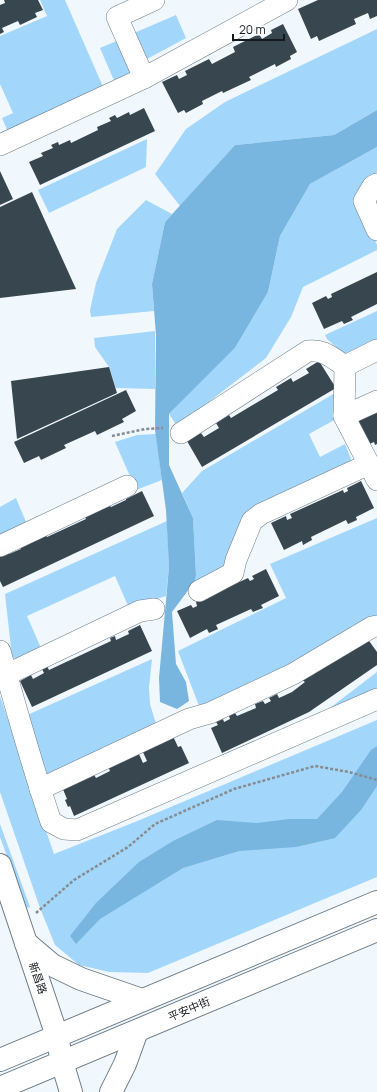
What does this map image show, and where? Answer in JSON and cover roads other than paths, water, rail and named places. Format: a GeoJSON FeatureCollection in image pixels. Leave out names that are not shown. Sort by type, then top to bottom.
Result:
{"type":"FeatureCollection","features":[{"type":"Feature","properties":{"kind":"main road","name":"新昌路"},"geometry":{"type":"LineString","coordinates":[[0,865],[57,1036],[62,1062],[71,1092]]}},
{"type":"Feature","properties":{"kind":"main road"},"geometry":{"type":"LineString","coordinates":[[8,1088],[1,1055],[57,1036],[377,902]]}},
{"type":"Feature","properties":{"kind":"main road","name":"平安中街"},"geometry":{"type":"LineString","coordinates":[[8,1088],[62,1062],[377,930]]}},
{"type":"Feature","properties":{"kind":"main road"},"geometry":{"type":"LineString","coordinates":[[25,942],[52,965],[81,979],[142,1000]]}},
{"type":"Feature","properties":{"kind":"main road"},"geometry":{"type":"LineString","coordinates":[[111,1092],[125,1064],[137,1031]]}},
{"type":"Feature","properties":{"kind":"lane"},"geometry":{"type":"LineString","coordinates":[[144,78],[117,17],[154,0]]}},
{"type":"Feature","properties":{"kind":"lane"},"geometry":{"type":"LineString","coordinates":[[0,144],[144,78],[287,0]]}},
{"type":"Feature","properties":{"kind":"lane"},"geometry":{"type":"LineString","coordinates":[[377,184],[373,186],[364,201],[377,230]]}},
{"type":"Feature","properties":{"kind":"lane"},"geometry":{"type":"LineString","coordinates":[[174,430],[308,351],[316,350],[325,353],[345,366]]}},
{"type":"Feature","properties":{"kind":"lane"},"geometry":{"type":"LineString","coordinates":[[345,366],[377,350]]}},
{"type":"Feature","properties":{"kind":"lane"},"geometry":{"type":"LineString","coordinates":[[199,591],[233,573],[236,560],[252,521],[261,514],[373,472],[344,416],[345,366]]}},
{"type":"Feature","properties":{"kind":"lane"},"geometry":{"type":"LineString","coordinates":[[344,416],[377,401]]}},
{"type":"Feature","properties":{"kind":"lane"},"geometry":{"type":"LineString","coordinates":[[0,546],[127,486]]}},
{"type":"Feature","properties":{"kind":"lane"},"geometry":{"type":"LineString","coordinates":[[6,675],[140,611],[154,609]]}},
{"type":"Feature","properties":{"kind":"lane"},"geometry":{"type":"LineString","coordinates":[[40,790],[189,719],[210,713],[293,674],[372,627],[377,626]]}},
{"type":"Feature","properties":{"kind":"lane"},"geometry":{"type":"LineString","coordinates":[[0,651],[40,790],[51,822],[64,829],[77,830],[377,699]]}}]}
